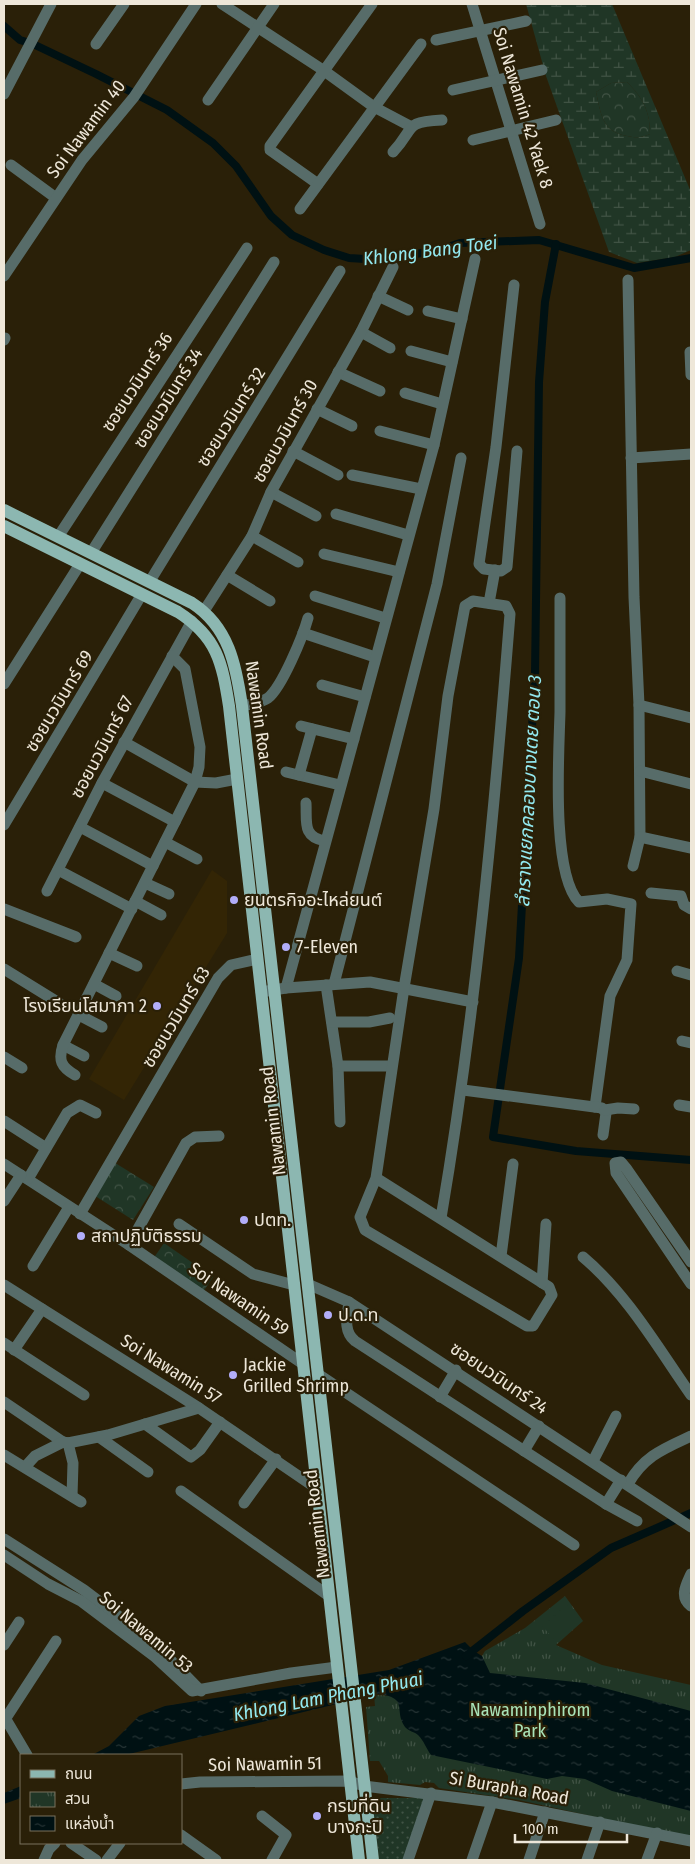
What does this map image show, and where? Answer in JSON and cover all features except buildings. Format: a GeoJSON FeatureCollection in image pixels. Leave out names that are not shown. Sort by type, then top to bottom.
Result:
{"type":"FeatureCollection","features":[{"type":"Feature","properties":{"kind":"main road","name":"Nawamin Road"},"geometry":{"type":"LineString","coordinates":[[4,510],[150,581],[204,610],[222,632],[229,646],[236,669],[281,989],[318,1374],[372,1860]]}},
{"type":"Feature","properties":{"kind":"main road","name":"Nawamin Road"},"geometry":{"type":"LineString","coordinates":[[4,526],[142,594],[192,621],[210,641],[222,666],[237,778],[359,1860]]}},
{"type":"Feature","properties":{"kind":"main road"},"geometry":{"type":"LineString","coordinates":[[294,1284],[310,1285]]}},
{"type":"Feature","properties":{"kind":"street"},"geometry":{"type":"LineString","coordinates":[[4,94],[36,36],[51,4]]}},
{"type":"Feature","properties":{"kind":"street"},"geometry":{"type":"LineString","coordinates":[[96,44],[124,4]]}},
{"type":"Feature","properties":{"kind":"street","name":"Soi Nawamin 40"},"geometry":{"type":"LineString","coordinates":[[4,276],[82,160],[134,97],[196,4]]}},
{"type":"Feature","properties":{"kind":"street"},"geometry":{"type":"LineString","coordinates":[[222,4],[257,29],[323,70],[374,107],[410,126]]}},
{"type":"Feature","properties":{"kind":"street"},"geometry":{"type":"LineString","coordinates":[[208,100],[274,4]]}},
{"type":"Feature","properties":{"kind":"street"},"geometry":{"type":"LineString","coordinates":[[318,184],[270,150],[270,146],[372,4]]}},
{"type":"Feature","properties":{"kind":"street","name":"Soi Nawamin 42 Yaek 8"},"geometry":{"type":"LineString","coordinates":[[472,4],[540,224]]}},
{"type":"Feature","properties":{"kind":"street"},"geometry":{"type":"LineString","coordinates":[[436,40],[526,21]]}},
{"type":"Feature","properties":{"kind":"street"},"geometry":{"type":"LineString","coordinates":[[300,209],[421,44]]}},
{"type":"Feature","properties":{"kind":"street"},"geometry":{"type":"LineString","coordinates":[[453,90],[542,70]]}},
{"type":"Feature","properties":{"kind":"street"},"geometry":{"type":"LineString","coordinates":[[393,152],[403,141],[410,126],[420,121],[442,120]]}},
{"type":"Feature","properties":{"kind":"street"},"geometry":{"type":"LineString","coordinates":[[473,140],[556,120]]}},
{"type":"Feature","properties":{"kind":"street"},"geometry":{"type":"LineString","coordinates":[[11,165],[56,198]]}},
{"type":"Feature","properties":{"kind":"street","name":"ซอยนวมินทร์ 36"},"geometry":{"type":"LineString","coordinates":[[58,537],[247,248]]}},
{"type":"Feature","properties":{"kind":"street"},"geometry":{"type":"LineString","coordinates":[[281,989],[354,739],[385,618],[434,445],[475,258]]}},
{"type":"Feature","properties":{"kind":"street","name":"ซอยนวมินทร์ 34"},"geometry":{"type":"LineString","coordinates":[[91,553],[274,262]]}},
{"type":"Feature","properties":{"kind":"street","name":"ซอยนวมินทร์ 30"},"geometry":{"type":"LineString","coordinates":[[204,610],[252,536],[271,492],[361,332],[393,266]]}},
{"type":"Feature","properties":{"kind":"street","name":"ซอยนวมินทร์ 32"},"geometry":{"type":"LineString","coordinates":[[150,581],[340,272]]}},
{"type":"Feature","properties":{"kind":"street"},"geometry":{"type":"LineString","coordinates":[[628,280],[640,771],[640,837],[633,866]]}},
{"type":"Feature","properties":{"kind":"street"},"geometry":{"type":"LineString","coordinates":[[514,286],[496,447],[479,564],[484,569],[501,571],[507,567],[517,451]]}},
{"type":"Feature","properties":{"kind":"street"},"geometry":{"type":"LineString","coordinates":[[378,296],[408,310]]}},
{"type":"Feature","properties":{"kind":"street"},"geometry":{"type":"LineString","coordinates":[[428,311],[462,319]]}},
{"type":"Feature","properties":{"kind":"street"},"geometry":{"type":"LineString","coordinates":[[361,332],[390,348]]}},
{"type":"Feature","properties":{"kind":"street"},"geometry":{"type":"LineString","coordinates":[[411,351],[452,362]]}},
{"type":"Feature","properties":{"kind":"street"},"geometry":{"type":"LineString","coordinates":[[690,352],[691,375]]}},
{"type":"Feature","properties":{"kind":"street"},"geometry":{"type":"LineString","coordinates":[[338,372],[380,391]]}},
{"type":"Feature","properties":{"kind":"street"},"geometry":{"type":"LineString","coordinates":[[405,393],[442,404]]}},
{"type":"Feature","properties":{"kind":"street"},"geometry":{"type":"LineString","coordinates":[[317,409],[352,426]]}},
{"type":"Feature","properties":{"kind":"street"},"geometry":{"type":"LineString","coordinates":[[380,431],[434,445]]}},
{"type":"Feature","properties":{"kind":"street"},"geometry":{"type":"LineString","coordinates":[[293,452],[338,475]]}},
{"type":"Feature","properties":{"kind":"street"},"geometry":{"type":"LineString","coordinates":[[631,458],[691,454]]}},
{"type":"Feature","properties":{"kind":"street"},"geometry":{"type":"LineString","coordinates":[[340,1122],[338,1066],[332,1022],[330,985],[437,584],[461,458]]}},
{"type":"Feature","properties":{"kind":"street"},"geometry":{"type":"LineString","coordinates":[[352,475],[421,489]]}},
{"type":"Feature","properties":{"kind":"street"},"geometry":{"type":"LineString","coordinates":[[271,492],[316,516]]}},
{"type":"Feature","properties":{"kind":"street"},"geometry":{"type":"LineString","coordinates":[[336,514],[408,535]]}},
{"type":"Feature","properties":{"kind":"street"},"geometry":{"type":"LineString","coordinates":[[252,536],[298,562]]}},
{"type":"Feature","properties":{"kind":"street"},"geometry":{"type":"LineString","coordinates":[[324,554],[399,572]]}},
{"type":"Feature","properties":{"kind":"street"},"geometry":{"type":"LineString","coordinates":[[4,684],[80,564]]}},
{"type":"Feature","properties":{"kind":"street"},"geometry":{"type":"LineString","coordinates":[[489,603],[495,570]]}},
{"type":"Feature","properties":{"kind":"street"},"geometry":{"type":"LineString","coordinates":[[228,575],[270,600]]}},
{"type":"Feature","properties":{"kind":"street","name":"ซอยนวมินทร์ 69"},"geometry":{"type":"LineString","coordinates":[[4,825],[142,594]]}},
{"type":"Feature","properties":{"kind":"street"},"geometry":{"type":"LineString","coordinates":[[315,596],[385,618]]}},
{"type":"Feature","properties":{"kind":"street"},"geometry":{"type":"LineString","coordinates":[[560,598],[559,804],[566,872],[573,893],[579,902],[607,899],[631,904],[627,960],[610,996],[600,1108],[603,1135]]}},
{"type":"Feature","properties":{"kind":"street"},"geometry":{"type":"LineString","coordinates":[[376,1178],[549,1288],[552,1295],[537,1322],[533,1326],[527,1326],[365,1230],[360,1217],[376,1178],[404,988],[434,809],[448,696],[465,606],[473,601],[506,606],[510,614],[497,785],[463,1090],[441,1218]]}},
{"type":"Feature","properties":{"kind":"street"},"geometry":{"type":"LineString","coordinates":[[242,706],[263,701],[270,697],[303,633],[308,618]]}},
{"type":"Feature","properties":{"kind":"street","name":"ซอยนวมินทร์ 67"},"geometry":{"type":"LineString","coordinates":[[47,892],[102,783],[192,621]]}},
{"type":"Feature","properties":{"kind":"street"},"geometry":{"type":"LineString","coordinates":[[303,633],[375,657]]}},
{"type":"Feature","properties":{"kind":"street"},"geometry":{"type":"LineString","coordinates":[[75,1075],[64,1069],[61,1062],[60,1054],[63,1045],[195,782],[199,767],[200,747],[185,669],[172,656]]}},
{"type":"Feature","properties":{"kind":"street"},"geometry":{"type":"LineString","coordinates":[[322,685],[365,697]]}},
{"type":"Feature","properties":{"kind":"street"},"geometry":{"type":"LineString","coordinates":[[639,705],[691,718]]}},
{"type":"Feature","properties":{"kind":"street"},"geometry":{"type":"LineString","coordinates":[[299,775],[306,727],[354,739]]}},
{"type":"Feature","properties":{"kind":"street"},"geometry":{"type":"LineString","coordinates":[[124,742],[195,782],[216,783],[237,778]]}},
{"type":"Feature","properties":{"kind":"street"},"geometry":{"type":"LineString","coordinates":[[640,771],[691,784]]}},
{"type":"Feature","properties":{"kind":"street"},"geometry":{"type":"LineString","coordinates":[[286,772],[340,786]]}},
{"type":"Feature","properties":{"kind":"street"},"geometry":{"type":"LineString","coordinates":[[102,783],[174,822]]}},
{"type":"Feature","properties":{"kind":"street"},"geometry":{"type":"LineString","coordinates":[[306,803],[308,831],[315,840],[325,841]]}},
{"type":"Feature","properties":{"kind":"street"},"geometry":{"type":"LineString","coordinates":[[80,827],[153,866]]}},
{"type":"Feature","properties":{"kind":"street"},"geometry":{"type":"LineString","coordinates":[[640,837],[691,848]]}},
{"type":"Feature","properties":{"kind":"street"},"geometry":{"type":"LineString","coordinates":[[165,842],[197,859]]}},
{"type":"Feature","properties":{"kind":"street"},"geometry":{"type":"LineString","coordinates":[[58,870],[133,905],[161,915]]}},
{"type":"Feature","properties":{"kind":"street"},"geometry":{"type":"LineString","coordinates":[[145,883],[169,894]]}},
{"type":"Feature","properties":{"kind":"street"},"geometry":{"type":"LineString","coordinates":[[651,893],[681,896],[684,905],[691,909]]}},
{"type":"Feature","properties":{"kind":"street"},"geometry":{"type":"LineString","coordinates":[[4,909],[76,938]]}},
{"type":"Feature","properties":{"kind":"street"},"geometry":{"type":"LineString","coordinates":[[110,953],[137,966]]}},
{"type":"Feature","properties":{"kind":"street","name":"ซอยนวมินทร์ 63"},"geometry":{"type":"LineString","coordinates":[[80,1214],[222,972],[231,965],[257,959]]}},
{"type":"Feature","properties":{"kind":"street"},"geometry":{"type":"LineString","coordinates":[[4,969],[59,1003]]}},
{"type":"Feature","properties":{"kind":"street"},"geometry":{"type":"LineString","coordinates":[[677,971],[691,974]]}},
{"type":"Feature","properties":{"kind":"street"},"geometry":{"type":"LineString","coordinates":[[261,992],[370,982],[473,1002]]}},
{"type":"Feature","properties":{"kind":"street"},"geometry":{"type":"LineString","coordinates":[[94,984],[116,996]]}},
{"type":"Feature","properties":{"kind":"street"},"geometry":{"type":"LineString","coordinates":[[79,1015],[102,1026]]}},
{"type":"Feature","properties":{"kind":"street"},"geometry":{"type":"LineString","coordinates":[[332,1022],[369,1022],[390,1018]]}},
{"type":"Feature","properties":{"kind":"street"},"geometry":{"type":"LineString","coordinates":[[63,1045],[84,1056]]}},
{"type":"Feature","properties":{"kind":"street"},"geometry":{"type":"LineString","coordinates":[[4,1057],[22,1068]]}},
{"type":"Feature","properties":{"kind":"street"},"geometry":{"type":"LineString","coordinates":[[338,1066],[388,1066]]}},
{"type":"Feature","properties":{"kind":"street"},"geometry":{"type":"LineString","coordinates":[[463,1090],[600,1108],[634,1109]]}},
{"type":"Feature","properties":{"kind":"street"},"geometry":{"type":"LineString","coordinates":[[4,1201],[46,1148],[73,1107],[80,1105],[96,1113]]}},
{"type":"Feature","properties":{"kind":"street"},"geometry":{"type":"LineString","coordinates":[[679,1105],[691,1107]]}},
{"type":"Feature","properties":{"kind":"street"},"geometry":{"type":"LineString","coordinates":[[4,1121],[46,1148]]}},
{"type":"Feature","properties":{"kind":"street"},"geometry":{"type":"LineString","coordinates":[[129,1245],[186,1143],[195,1137],[219,1136]]}},
{"type":"Feature","properties":{"kind":"street"},"geometry":{"type":"LineString","coordinates":[[691,1262],[626,1168],[621,1162],[615,1163],[616,1173],[691,1284]]}},
{"type":"Feature","properties":{"kind":"street","name":"Soi Nawamin 59"},"geometry":{"type":"LineString","coordinates":[[4,1164],[129,1245],[303,1364]]}},
{"type":"Feature","properties":{"kind":"street"},"geometry":{"type":"LineString","coordinates":[[501,1256],[513,1164]]}},
{"type":"Feature","properties":{"kind":"street"},"geometry":{"type":"LineString","coordinates":[[33,1266],[69,1207]]}},
{"type":"Feature","properties":{"kind":"street"},"geometry":{"type":"LineString","coordinates":[[179,1224],[253,1274],[294,1284]]}},
{"type":"Feature","properties":{"kind":"street"},"geometry":{"type":"LineString","coordinates":[[542,1283],[546,1224]]}},
{"type":"Feature","properties":{"kind":"street"},"geometry":{"type":"LineString","coordinates":[[583,1257],[598,1271],[629,1308],[691,1395]]}},
{"type":"Feature","properties":{"kind":"street","name":"Soi Nawamin 57"},"geometry":{"type":"LineString","coordinates":[[4,1285],[199,1408],[316,1488]]}},
{"type":"Feature","properties":{"kind":"street","name":"ซอยนวมินทร์ 24"},"geometry":{"type":"LineString","coordinates":[[310,1285],[349,1302],[456,1370],[691,1527]]}},
{"type":"Feature","properties":{"kind":"street"},"geometry":{"type":"LineString","coordinates":[[349,1302],[346,1320],[349,1336],[440,1397],[606,1504],[636,1521]]}},
{"type":"Feature","properties":{"kind":"street"},"geometry":{"type":"LineString","coordinates":[[14,1350],[42,1309]]}},
{"type":"Feature","properties":{"kind":"street"},"geometry":{"type":"LineString","coordinates":[[4,1343],[84,1395]]}},
{"type":"Feature","properties":{"kind":"street"},"geometry":{"type":"LineString","coordinates":[[440,1397],[456,1370]]}},
{"type":"Feature","properties":{"kind":"street"},"geometry":{"type":"LineString","coordinates":[[318,1374],[574,1545]]}},
{"type":"Feature","properties":{"kind":"street"},"geometry":{"type":"LineString","coordinates":[[4,1402],[66,1442],[73,1463],[76,1499],[4,1455]]}},
{"type":"Feature","properties":{"kind":"street"},"geometry":{"type":"LineString","coordinates":[[25,1467],[35,1456],[66,1442],[99,1437],[199,1408]]}},
{"type":"Feature","properties":{"kind":"street"},"geometry":{"type":"LineString","coordinates":[[593,1461],[616,1416]]}},
{"type":"Feature","properties":{"kind":"street"},"geometry":{"type":"LineString","coordinates":[[145,1424],[191,1457],[200,1450],[220,1422]]}},
{"type":"Feature","properties":{"kind":"street"},"geometry":{"type":"LineString","coordinates":[[524,1451],[539,1426]]}},
{"type":"Feature","properties":{"kind":"street"},"geometry":{"type":"LineString","coordinates":[[606,1504],[652,1454],[691,1436]]}},
{"type":"Feature","properties":{"kind":"street"},"geometry":{"type":"LineString","coordinates":[[99,1437],[148,1472]]}},
{"type":"Feature","properties":{"kind":"street"},"geometry":{"type":"LineString","coordinates":[[244,1503],[276,1459]]}},
{"type":"Feature","properties":{"kind":"street"},"geometry":{"type":"LineString","coordinates":[[181,1491],[329,1596]]}},
{"type":"Feature","properties":{"kind":"street"},"geometry":{"type":"LineString","coordinates":[[4,1539],[84,1590],[156,1644],[202,1691]]}},
{"type":"Feature","properties":{"kind":"street","name":"Soi Nawamin 53"},"geometry":{"type":"LineString","coordinates":[[4,1555],[48,1584],[81,1601],[154,1656],[188,1689],[202,1691],[291,1673],[337,1672]]}},
{"type":"Feature","properties":{"kind":"street"},"geometry":{"type":"LineString","coordinates":[[691,1574],[684,1589],[684,1598],[691,1606]]}},
{"type":"Feature","properties":{"kind":"street"},"geometry":{"type":"LineString","coordinates":[[4,1645],[19,1622]]}},
{"type":"Feature","properties":{"kind":"street"},"geometry":{"type":"LineString","coordinates":[[26,1754],[4,1719],[56,1641]]}},
{"type":"Feature","properties":{"kind":"street","name":"Si Burapha Road"},"geometry":{"type":"LineString","coordinates":[[349,1781],[364,1786],[492,1802],[691,1841]]}},
{"type":"Feature","properties":{"kind":"street","name":"Soi Nawamin 51"},"geometry":{"type":"LineString","coordinates":[[182,1784],[200,1782],[349,1781]]}},
{"type":"Feature","properties":{"kind":"street"},"geometry":{"type":"LineString","coordinates":[[408,1860],[432,1793]]}},
{"type":"Feature","properties":{"kind":"street"},"geometry":{"type":"LineString","coordinates":[[472,1860],[492,1802]]}},
{"type":"Feature","properties":{"kind":"street"},"geometry":{"type":"LineString","coordinates":[[530,1860],[545,1812]]}},
{"type":"Feature","properties":{"kind":"street"},"geometry":{"type":"LineString","coordinates":[[262,1816],[286,1835],[272,1860]]}},
{"type":"Feature","properties":{"kind":"street"},"geometry":{"type":"LineString","coordinates":[[587,1860],[600,1822]]}},
{"type":"Feature","properties":{"kind":"street"},"geometry":{"type":"LineString","coordinates":[[647,1860],[656,1833]]}},
{"type":"Feature","properties":{"kind":"street"},"geometry":{"type":"LineString","coordinates":[[182,1836],[216,1860]]}},
{"type":"Feature","properties":{"kind":"street"},"geometry":{"type":"LineString","coordinates":[[44,1860],[49,1849],[54,1844]]}},
{"type":"Feature","properties":{"kind":"street"},"geometry":{"type":"LineString","coordinates":[[72,1844],[96,1860]]}},
{"type":"Feature","properties":{"kind":"street"},"geometry":{"type":"LineString","coordinates":[[107,1860],[119,1844]]}},
{"type":"Feature","properties":{"kind":"shaded area","name":"โรงเรียนโสมาภา 2"},"geometry":{"type":"Polygon","coordinates":[[[212,870],[227,881],[227,933],[124,1100],[89,1079],[212,870]]]}},
{"type":"Feature","properties":{"kind":"green space"},"geometry":{"type":"Polygon","coordinates":[[[526,4],[612,4],[691,192],[691,250],[675,257],[637,263],[609,252],[546,76],[526,4]],[[627,82],[611,83],[596,92],[601,115],[612,131],[619,134],[641,137],[650,134],[649,118],[641,99],[627,82]]]}},
{"type":"Feature","properties":{"kind":"green space"},"geometry":{"type":"Polygon","coordinates":[[[627,82],[644,105],[649,118],[650,134],[636,137],[619,134],[612,131],[601,115],[596,92],[611,83],[627,82]]]}},
{"type":"Feature","properties":{"kind":"green space"},"geometry":{"type":"Polygon","coordinates":[[[112,1161],[154,1187],[133,1220],[92,1194],[112,1161]]]}},
{"type":"Feature","properties":{"kind":"green space"},"geometry":{"type":"Polygon","coordinates":[[[164,1243],[213,1277],[203,1292],[153,1259],[164,1243]]]}},
{"type":"Feature","properties":{"kind":"green space","name":"Nawaminphirom Park"},"geometry":{"type":"Polygon","coordinates":[[[565,1596],[583,1621],[556,1645],[602,1665],[691,1685],[691,1838],[519,1800],[439,1788],[434,1783],[425,1782],[420,1785],[388,1782],[388,1776],[379,1761],[370,1761],[366,1707],[375,1706],[374,1695],[393,1696],[482,1656],[485,1651],[525,1628],[565,1596]]]}},
{"type":"Feature","properties":{"kind":"green space"},"geometry":{"type":"Polygon","coordinates":[[[567,1605],[578,1618],[554,1639],[542,1626],[567,1605]]]}},
{"type":"Feature","properties":{"kind":"green space"},"geometry":{"type":"Polygon","coordinates":[[[372,1798],[427,1798],[405,1860],[379,1860],[372,1798]]]}},
{"type":"Feature","properties":{"kind":"water","name":"Khlong Lam Phang Phuai"},"geometry":{"type":"Polygon","coordinates":[[[465,1642],[482,1656],[490,1673],[585,1683],[691,1711],[691,1811],[612,1791],[585,1779],[562,1776],[547,1779],[431,1755],[418,1735],[405,1727],[400,1715],[399,1706],[394,1698],[378,1694],[129,1754],[94,1754],[109,1746],[139,1716],[165,1706],[389,1670],[465,1642]]]}},
{"type":"Feature","properties":{"kind":"water"},"geometry":{"type":"Polygon","coordinates":[[[20,1786],[20,1798],[4,1804],[4,1793],[20,1786]]]}},
{"type":"Feature","properties":{"kind":"waterway","name":"Khlong Bang Toei"},"geometry":{"type":"LineString","coordinates":[[4,26],[20,40],[33,44],[167,110],[213,143],[236,166],[271,216],[292,235],[324,250],[349,258],[381,260],[439,250],[460,243],[539,240],[634,268],[691,258]]}},
{"type":"Feature","properties":{"kind":"waterway","name":"ลำรางแยกคลองบางเตย ตอน 3"},"geometry":{"type":"LineString","coordinates":[[556,244],[545,302],[539,382],[535,674],[519,958],[493,1137],[576,1151],[691,1160]]}},
{"type":"Feature","properties":{"kind":"waterway"},"geometry":{"type":"LineString","coordinates":[[466,1656],[523,1611],[611,1548],[691,1513]]}},
{"type":"Feature","properties":{"kind":"place","name":"ยนตรกิจอะไหล่ยนต์"},"geometry":{"type":"Point","coordinates":[234,900]}},
{"type":"Feature","properties":{"kind":"place","name":"7-Eleven"},"geometry":{"type":"Point","coordinates":[286,947]}},
{"type":"Feature","properties":{"kind":"place","name":"โรงเรียนโสมาภา 2"},"geometry":{"type":"Point","coordinates":[157,1006]}},
{"type":"Feature","properties":{"kind":"place","name":"ปตท."},"geometry":{"type":"Point","coordinates":[244,1220]}},
{"type":"Feature","properties":{"kind":"place","name":"สถาปฏิบัติธรรม"},"geometry":{"type":"Point","coordinates":[81,1236]}},
{"type":"Feature","properties":{"kind":"place","name":"ป.ด.ท"},"geometry":{"type":"Point","coordinates":[328,1315]}},
{"type":"Feature","properties":{"kind":"place","name":"Jackie Grilled Shrimp"},"geometry":{"type":"Point","coordinates":[233,1375]}},
{"type":"Feature","properties":{"kind":"place","name":"กรมที่ดิน บางกะปิ"},"geometry":{"type":"Point","coordinates":[317,1816]}}]}
